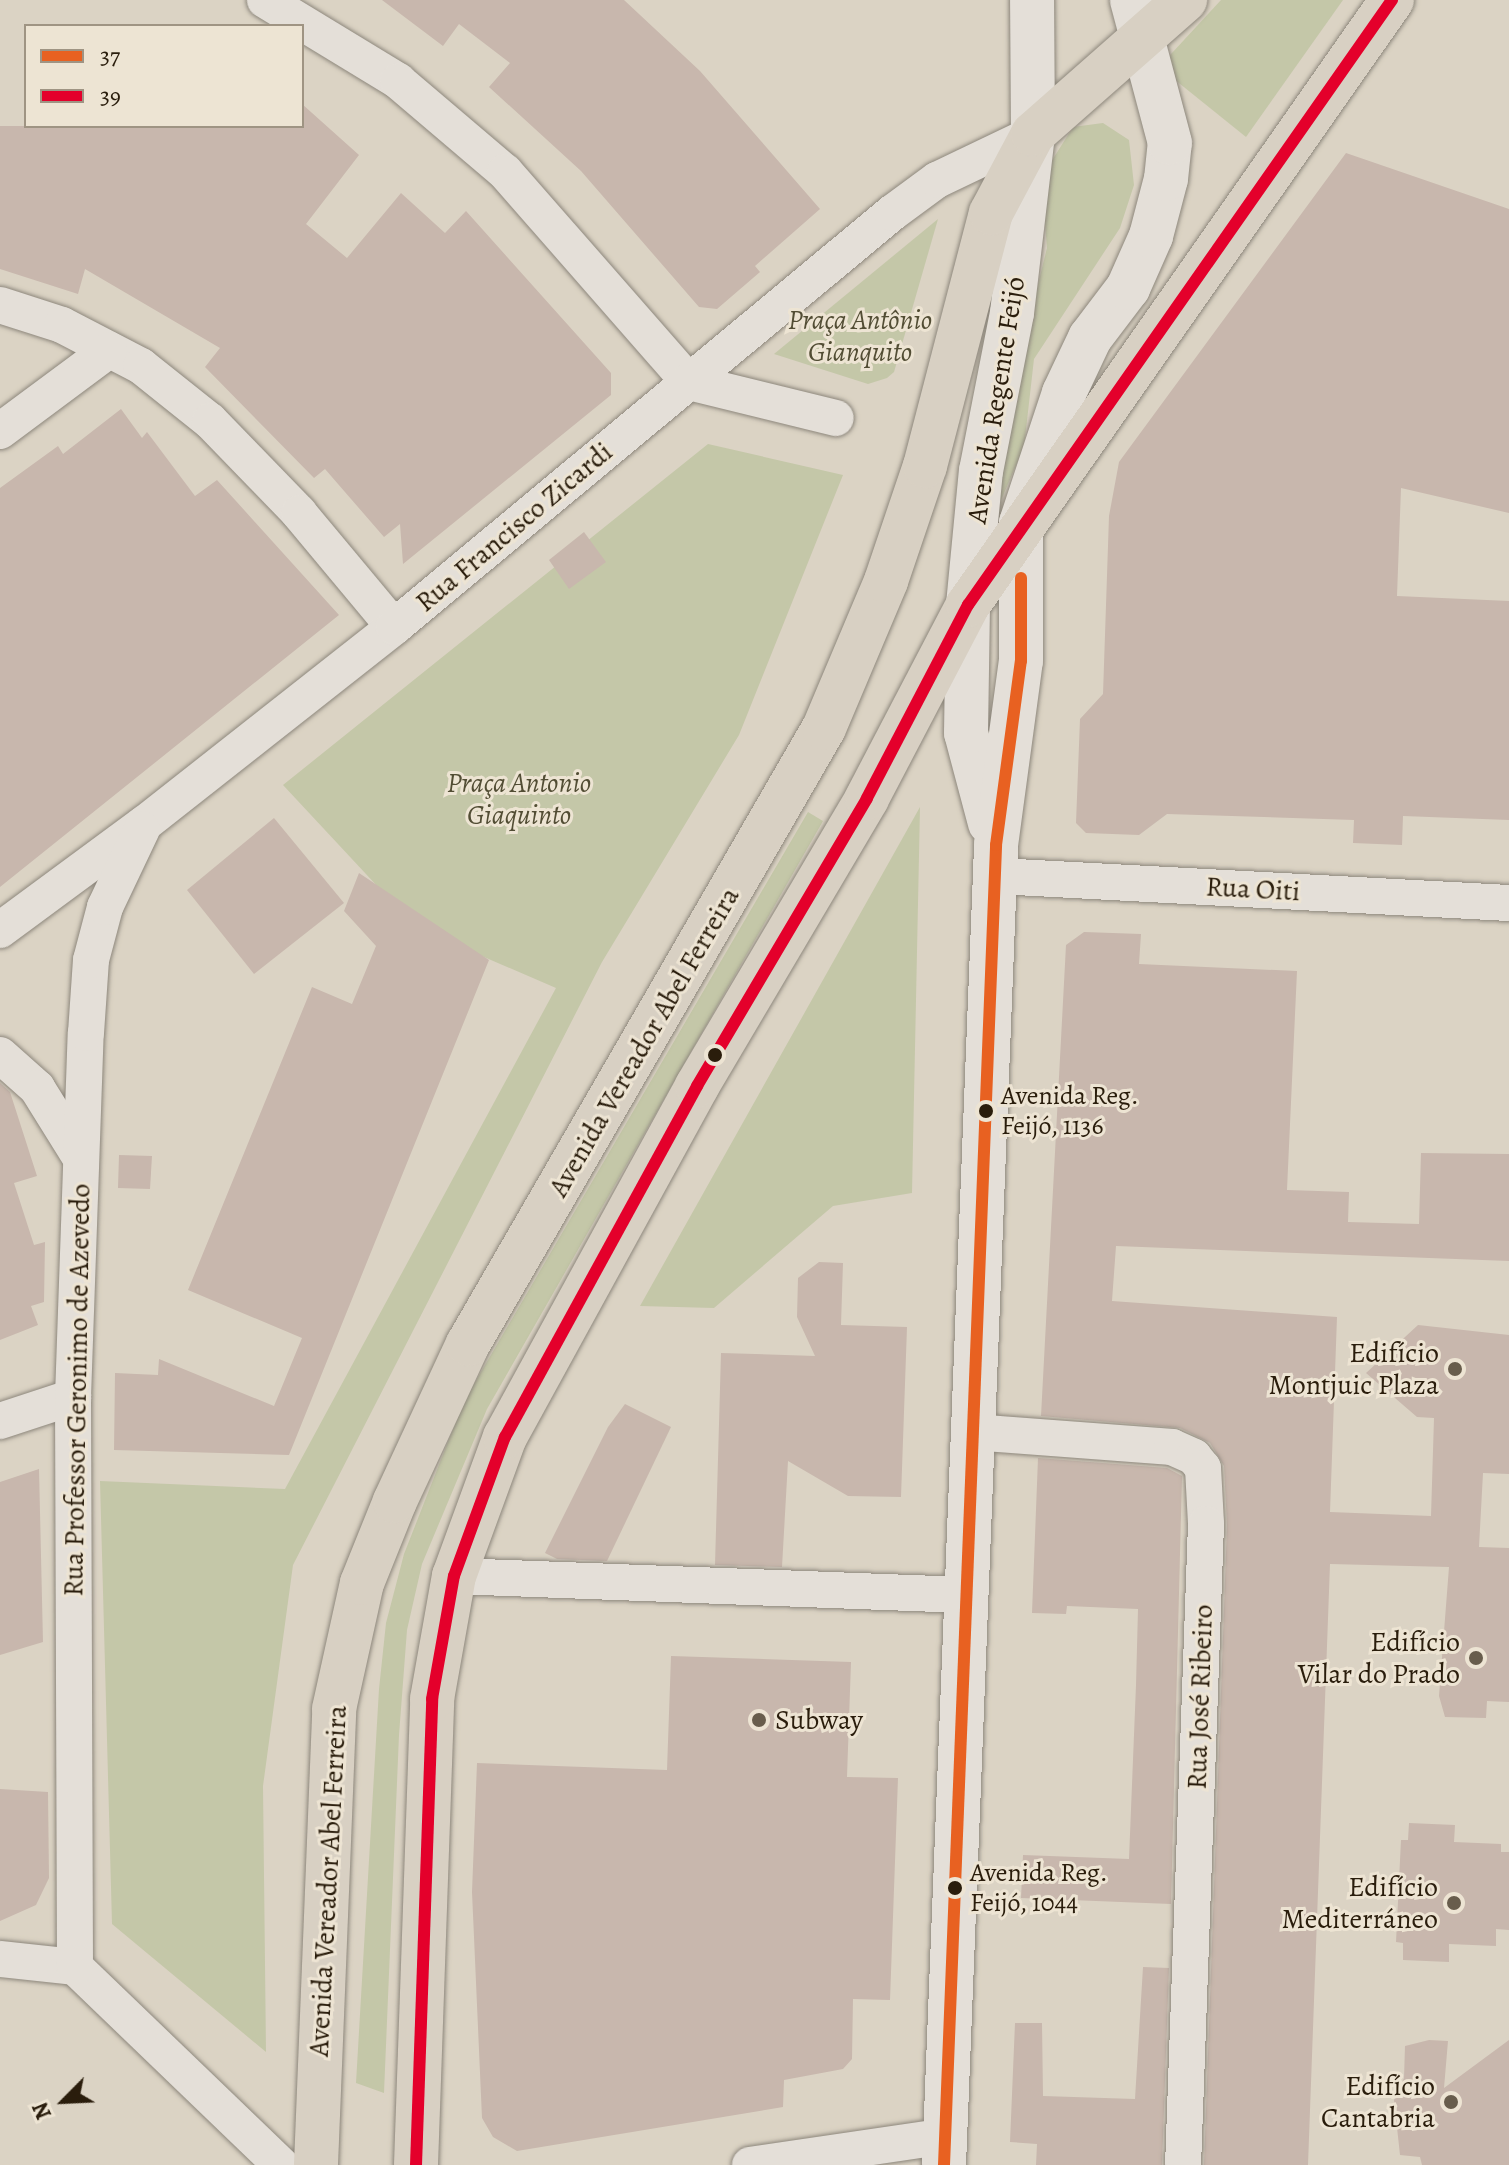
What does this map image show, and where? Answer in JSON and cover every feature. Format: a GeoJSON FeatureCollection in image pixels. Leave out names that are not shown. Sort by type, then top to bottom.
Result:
{"type":"FeatureCollection","features":[{"type":"Feature","properties":{"kind":"main road","name":"Avenida Regente Feijó"},"geometry":{"type":"LineString","coordinates":[[996,860],[966,733],[968,605],[981,471],[1012,313],[1033,134],[1032,0]]}},
{"type":"Feature","properties":{"kind":"main road","name":"Avenida Vereador Abel Ferreira"},"geometry":{"type":"LineString","coordinates":[[316,2165],[328,1781],[334,1709],[362,1583],[430,1418],[468,1344],[824,728],[886,581],[925,466],[991,213],[1033,134],[1138,18],[1185,0]]}},
{"type":"Feature","properties":{"kind":"main road"},"geometry":{"type":"LineString","coordinates":[[416,2165],[432,1699],[454,1576],[505,1437],[697,1086],[867,798],[968,605],[1021,523],[1061,475],[1392,0]]}},
{"type":"Feature","properties":{"kind":"main road","name":"Avenida Regente Feijó"},"geometry":{"type":"LineString","coordinates":[[945,2150],[996,860],[1021,661],[1021,523],[1064,393],[1090,338],[1128,288],[1161,202],[1170,143],[1138,18]]}},
{"type":"Feature","properties":{"kind":"street"},"geometry":{"type":"LineString","coordinates":[[265,0],[398,81],[505,172],[689,382],[836,418]]}},
{"type":"Feature","properties":{"kind":"street","name":"Rua Francisco Zicardi"},"geometry":{"type":"LineString","coordinates":[[0,930],[144,824],[394,627],[937,180],[1033,134]]}},
{"type":"Feature","properties":{"kind":"street"},"geometry":{"type":"LineString","coordinates":[[0,305],[62,325],[141,366],[210,421],[299,513],[394,627]]}},
{"type":"Feature","properties":{"kind":"street"},"geometry":{"type":"LineString","coordinates":[[0,431],[109,350]]}},
{"type":"Feature","properties":{"kind":"street","name":"Rua Professor Geronimo de Azevedo"},"geometry":{"type":"LineString","coordinates":[[75,1967],[73,1397],[80,1157],[91,960],[105,907],[144,824]]}},
{"type":"Feature","properties":{"kind":"street","name":"Rua Oiti"},"geometry":{"type":"LineString","coordinates":[[996,860],[1509,903]]}},
{"type":"Feature","properties":{"kind":"street"},"geometry":{"type":"LineString","coordinates":[[0,1055],[37,1088],[80,1157]]}},
{"type":"Feature","properties":{"kind":"street"},"geometry":{"type":"LineString","coordinates":[[0,1421],[73,1397]]}},
{"type":"Feature","properties":{"kind":"street","name":"Rua José Ribeiro"},"geometry":{"type":"LineString","coordinates":[[972,1432],[1172,1447],[1187,1452],[1203,1468],[1206,1524],[1183,2165]]}},
{"type":"Feature","properties":{"kind":"street"},"geometry":{"type":"LineString","coordinates":[[454,1576],[966,1595]]}},
{"type":"Feature","properties":{"kind":"street"},"geometry":{"type":"LineString","coordinates":[[0,1959],[75,1967],[281,2165]]}},
{"type":"Feature","properties":{"kind":"street"},"geometry":{"type":"LineString","coordinates":[[750,2165],[945,2150]]}},
{"type":"Feature","properties":{"kind":"green space"},"geometry":{"type":"Polygon","coordinates":[[[1221,0],[1343,0],[1246,137],[1159,67],[1221,0]]]}},
{"type":"Feature","properties":{"kind":"green space"},"geometry":{"type":"Polygon","coordinates":[[[1103,123],[1129,140],[1134,185],[1120,228],[1034,359],[1024,447],[1001,500],[987,490],[1047,248],[1043,200],[1051,162],[1073,127],[1103,123]]]}},
{"type":"Feature","properties":{"kind":"green space","name":"Praça Antônio Gianquito"},"geometry":{"type":"Polygon","coordinates":[[[938,219],[894,372],[887,378],[868,384],[774,354],[938,219]]]}},
{"type":"Feature","properties":{"kind":"green space","name":"Praça Antonio Giaquinto"},"geometry":{"type":"Polygon","coordinates":[[[708,444],[843,475],[739,735],[602,962],[293,1565],[263,1786],[266,2052],[112,1924],[100,1481],[285,1489],[556,988],[454,944],[379,888],[283,785],[708,444]]]}},
{"type":"Feature","properties":{"kind":"green space"},"geometry":{"type":"Polygon","coordinates":[[[920,807],[912,1193],[833,1206],[714,1308],[640,1306],[920,807]]]}},
{"type":"Feature","properties":{"kind":"green space"},"geometry":{"type":"Polygon","coordinates":[[[808,812],[823,821],[487,1409],[422,1564],[407,1630],[399,1735],[384,2093],[356,2083],[379,1689],[386,1623],[404,1554],[464,1401],[808,812]]]}},
{"type":"Feature","properties":{"kind":"building"},"geometry":{"type":"Polygon","coordinates":[[[382,0],[624,0],[700,71],[820,209],[755,266],[760,272],[717,309],[699,307],[581,171],[489,87],[510,63],[459,24],[443,46],[382,0]]]}},
{"type":"Feature","properties":{"kind":"building"},"geometry":{"type":"Polygon","coordinates":[[[304,106],[359,155],[306,224],[347,258],[401,193],[445,233],[466,211],[611,373],[611,395],[403,564],[400,524],[384,537],[325,469],[314,478],[205,367],[220,348],[85,269],[78,294],[0,269],[0,126],[304,128],[304,106]]]}},
{"type":"Feature","properties":{"kind":"building"},"geometry":{"type":"Polygon","coordinates":[[[1346,153],[1509,209],[1509,513],[1401,488],[1397,596],[1509,601],[1509,820],[1403,816],[1402,845],[1353,843],[1354,820],[1167,814],[1139,835],[1086,833],[1076,823],[1080,719],[1103,694],[1109,516],[1119,462],[1346,153]]]}},
{"type":"Feature","properties":{"kind":"building"},"geometry":{"type":"Polygon","coordinates":[[[121,409],[142,438],[147,432],[195,496],[217,480],[339,615],[0,887],[0,488],[58,446],[63,454],[121,409]]]}},
{"type":"Feature","properties":{"kind":"building"},"geometry":{"type":"Polygon","coordinates":[[[584,532],[606,562],[569,589],[549,560],[584,532]]]}},
{"type":"Feature","properties":{"kind":"building"},"geometry":{"type":"Polygon","coordinates":[[[274,818],[344,903],[254,974],[187,890],[274,818]]]}},
{"type":"Feature","properties":{"kind":"building"},"geometry":{"type":"Polygon","coordinates":[[[359,873],[489,960],[289,1455],[114,1450],[115,1373],[158,1375],[159,1359],[274,1406],[302,1338],[188,1290],[312,987],[352,1004],[376,946],[344,911],[359,873]]]}},
{"type":"Feature","properties":{"kind":"building"},"geometry":{"type":"Polygon","coordinates":[[[1084,932],[1141,934],[1139,964],[1297,971],[1287,1190],[1349,1192],[1348,1222],[1419,1224],[1421,1153],[1509,1154],[1509,1261],[1116,1246],[1112,1301],[1337,1317],[1330,1512],[1431,1516],[1434,1418],[1417,1417],[1366,1373],[1418,1325],[1509,1335],[1509,1474],[1483,1473],[1479,1547],[1509,1548],[1509,1702],[1487,1701],[1486,1718],[1445,1717],[1439,1696],[1449,1567],[1330,1564],[1308,2165],[1204,2165],[1227,1525],[1224,1466],[1210,1443],[1180,1428],[1041,1416],[1066,945],[1084,932]]]}},
{"type":"Feature","properties":{"kind":"building"},"geometry":{"type":"Polygon","coordinates":[[[0,1083],[10,1092],[37,1176],[14,1183],[34,1245],[45,1242],[44,1302],[31,1306],[38,1325],[0,1340],[0,1083]]]}},
{"type":"Feature","properties":{"kind":"building"},"geometry":{"type":"Polygon","coordinates":[[[119,1155],[152,1156],[150,1189],[118,1188],[119,1155]]]}},
{"type":"Feature","properties":{"kind":"building"},"geometry":{"type":"Polygon","coordinates":[[[819,1262],[843,1263],[841,1325],[907,1327],[901,1497],[848,1496],[788,1461],[782,1567],[715,1565],[721,1353],[815,1356],[797,1317],[798,1278],[819,1262]]]}},
{"type":"Feature","properties":{"kind":"building"},"geometry":{"type":"Polygon","coordinates":[[[625,1404],[671,1427],[607,1561],[557,1559],[545,1553],[608,1427],[625,1404]]]}},
{"type":"Feature","properties":{"kind":"building"},"geometry":{"type":"Polygon","coordinates":[[[1038,1458],[1167,1468],[1182,1476],[1171,1904],[1021,1898],[1023,1855],[1129,1859],[1136,1685],[1138,1609],[1067,1606],[1066,1614],[1032,1613],[1038,1458]]]}},
{"type":"Feature","properties":{"kind":"building"},"geometry":{"type":"Polygon","coordinates":[[[39,1469],[43,1642],[0,1655],[0,1482],[39,1469]]]}},
{"type":"Feature","properties":{"kind":"building"},"geometry":{"type":"Polygon","coordinates":[[[671,1656],[851,1662],[847,1777],[898,1778],[890,2000],[853,1999],[852,2059],[843,2069],[784,2080],[783,2107],[517,2151],[493,2137],[482,2118],[472,1892],[477,1763],[667,1770],[671,1656]]]}},
{"type":"Feature","properties":{"kind":"building"},"geometry":{"type":"Polygon","coordinates":[[[0,1789],[48,1792],[49,1878],[36,1905],[0,1921],[0,1789]]]}},
{"type":"Feature","properties":{"kind":"building","name":"Edifício Mediterráneo"},"geometry":{"type":"Polygon","coordinates":[[[1409,1823],[1455,1825],[1454,1842],[1501,1844],[1501,1852],[1509,1852],[1509,1930],[1496,1929],[1496,1946],[1449,1944],[1449,1962],[1403,1960],[1403,1943],[1396,1942],[1401,1840],[1408,1840],[1409,1823]]]}},
{"type":"Feature","properties":{"kind":"building"},"geometry":{"type":"Polygon","coordinates":[[[1143,1967],[1169,1968],[1162,2165],[1036,2165],[1037,2144],[1010,2142],[1015,2023],[1042,2023],[1043,2096],[1135,2099],[1143,1967]]]}},
{"type":"Feature","properties":{"kind":"building","name":"Edifício Cantabria"},"geometry":{"type":"Polygon","coordinates":[[[1429,2040],[1448,2041],[1444,2088],[1509,2040],[1509,2165],[1422,2165],[1420,2157],[1400,2155],[1394,2100],[1404,2078],[1405,2046],[1429,2040]]]}},
{"type":"Feature","properties":{"kind":"transit line","name":"39"},"geometry":{"type":"LineString","coordinates":[[416,2165],[432,1699],[454,1576],[505,1437],[697,1086],[867,798],[968,605],[1392,0]]}},
{"type":"Feature","properties":{"kind":"transit line","name":"37"},"geometry":{"type":"LineString","coordinates":[[944,2165],[996,845],[1021,661],[1021,578]]}},
{"type":"Feature","properties":{"kind":"place","name":"Avenida Reg. Feijó, 1136"},"geometry":{"type":"Point","coordinates":[986,1111]}},
{"type":"Feature","properties":{"kind":"place","name":"Edifício Montjuic Plaza"},"geometry":{"type":"Point","coordinates":[1455,1369]}},
{"type":"Feature","properties":{"kind":"place","name":"Edifício Vilar do Prado"},"geometry":{"type":"Point","coordinates":[1476,1658]}},
{"type":"Feature","properties":{"kind":"place","name":"Subway"},"geometry":{"type":"Point","coordinates":[759,1720]}},
{"type":"Feature","properties":{"kind":"place","name":"Avenida Reg. Feijó, 1044"},"geometry":{"type":"Point","coordinates":[955,1888]}},
{"type":"Feature","properties":{"kind":"place","name":"Edifício Mediterráneo"},"geometry":{"type":"Point","coordinates":[1454,1903]}},
{"type":"Feature","properties":{"kind":"place","name":"Edifício Cantabria"},"geometry":{"type":"Point","coordinates":[1451,2102]}}]}
